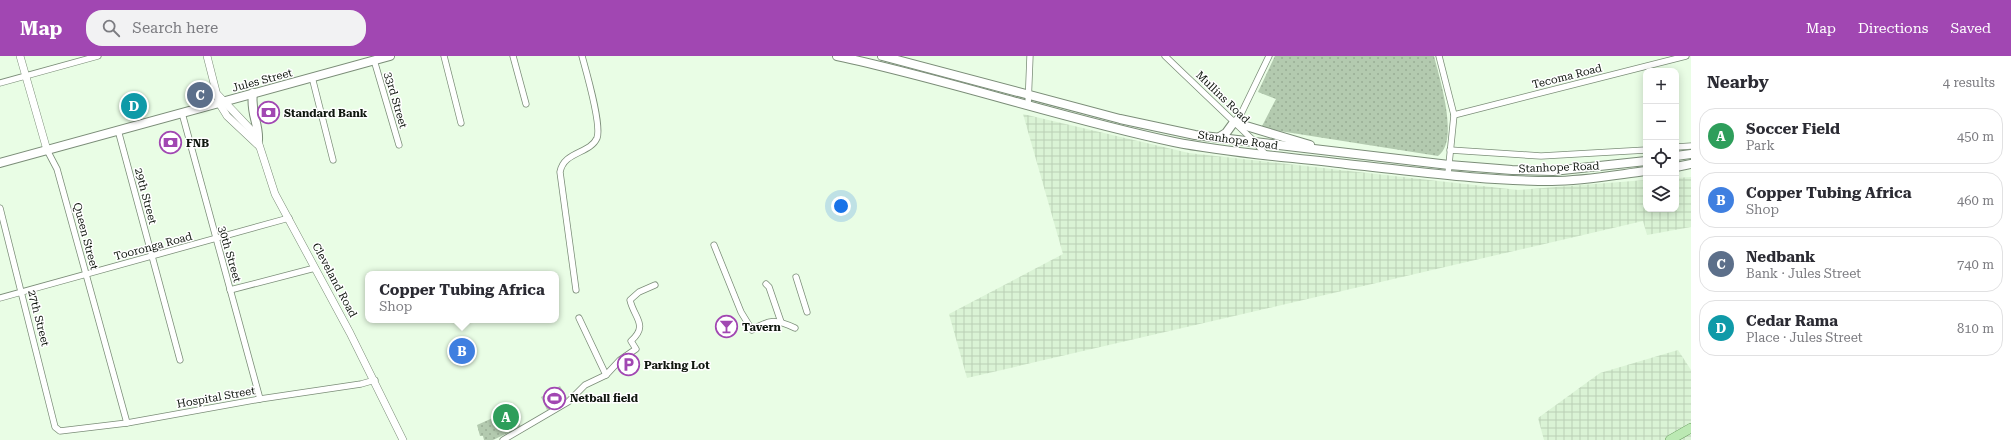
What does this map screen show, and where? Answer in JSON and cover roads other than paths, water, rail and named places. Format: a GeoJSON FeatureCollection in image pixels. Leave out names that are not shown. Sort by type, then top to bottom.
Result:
{"type":"FeatureCollection","features":[{"type":"Feature","properties":{"kind":"main road","name":"Jules Street"},"geometry":{"type":"LineString","coordinates":[[0,163],[182,113],[221,100],[253,93],[390,56]]}},
{"type":"Feature","properties":{"kind":"main road","name":"Stanhope Road"},"geometry":{"type":"LineString","coordinates":[[837,56],[860,58],[1028,106],[1175,142],[1266,154],[1511,180],[1554,181],[1589,179],[1643,171]]}},
{"type":"Feature","properties":{"kind":"main road","name":"Stanhope Road"},"geometry":{"type":"LineString","coordinates":[[882,56],[1164,130],[1218,138],[1449,164],[1553,171],[1643,161]]}},
{"type":"Feature","properties":{"kind":"main road"},"geometry":{"type":"LineString","coordinates":[[984,94],[987,84]]}},
{"type":"Feature","properties":{"kind":"main road"},"geometry":{"type":"LineString","coordinates":[[253,93],[252,111],[258,130],[259,143]]}},
{"type":"Feature","properties":{"kind":"main road"},"geometry":{"type":"LineString","coordinates":[[1218,138],[1226,133],[1235,123],[1251,129],[1338,152]]}},
{"type":"Feature","properties":{"kind":"main road"},"geometry":{"type":"LineString","coordinates":[[1679,156],[1691,154]]}},
{"type":"Feature","properties":{"kind":"main road"},"geometry":{"type":"LineString","coordinates":[[1679,166],[1691,164]]}},
{"type":"Feature","properties":{"kind":"main road"},"geometry":{"type":"LineString","coordinates":[[1553,171],[1554,181]]}},
{"type":"Feature","properties":{"kind":"main road"},"geometry":{"type":"LineString","coordinates":[[1670,440],[1691,428]]}},
{"type":"Feature","properties":{"kind":"street","name":"Queen Street"},"geometry":{"type":"LineString","coordinates":[[20,56],[47,150],[57,169],[127,423]]}},
{"type":"Feature","properties":{"kind":"street"},"geometry":{"type":"LineString","coordinates":[[0,83],[98,56]]}},
{"type":"Feature","properties":{"kind":"street"},"geometry":{"type":"LineString","coordinates":[[208,56],[221,100],[252,130],[259,143]]}},
{"type":"Feature","properties":{"kind":"street"},"geometry":{"type":"LineString","coordinates":[[444,56],[461,123]]}},
{"type":"Feature","properties":{"kind":"street"},"geometry":{"type":"LineString","coordinates":[[513,56],[526,104]]}},
{"type":"Feature","properties":{"kind":"street"},"geometry":{"type":"LineString","coordinates":[[576,290],[560,172],[565,160],[594,142],[598,136],[592,96],[582,56]]}},
{"type":"Feature","properties":{"kind":"street"},"geometry":{"type":"LineString","coordinates":[[1028,106],[1030,56]]}},
{"type":"Feature","properties":{"kind":"street","name":"Mullins Road"},"geometry":{"type":"LineString","coordinates":[[1165,56],[1256,142],[1266,154]]}},
{"type":"Feature","properties":{"kind":"street"},"geometry":{"type":"LineString","coordinates":[[1235,123],[1241,114],[1269,56]]}},
{"type":"Feature","properties":{"kind":"street"},"geometry":{"type":"LineString","coordinates":[[1439,56],[1454,115],[1448,174]]}},
{"type":"Feature","properties":{"kind":"street","name":"Tecoma Road"},"geometry":{"type":"LineString","coordinates":[[1454,115],[1686,56]]}},
{"type":"Feature","properties":{"kind":"street","name":"33rd Street"},"geometry":{"type":"LineString","coordinates":[[374,60],[399,145]]}},
{"type":"Feature","properties":{"kind":"street"},"geometry":{"type":"LineString","coordinates":[[312,77],[333,160]]}},
{"type":"Feature","properties":{"kind":"street","name":"30th Street"},"geometry":{"type":"LineString","coordinates":[[182,113],[215,239],[260,399]]}},
{"type":"Feature","properties":{"kind":"street","name":"29th Street"},"geometry":{"type":"LineString","coordinates":[[118,130],[180,360]]}},
{"type":"Feature","properties":{"kind":"street","name":"Cleveland Road"},"geometry":{"type":"LineString","coordinates":[[259,143],[271,185],[374,380],[403,440]]}},
{"type":"Feature","properties":{"kind":"street"},"geometry":{"type":"LineString","coordinates":[[1679,147],[1691,146]]}},
{"type":"Feature","properties":{"kind":"street","name":"Stanhope Road"},"geometry":{"type":"LineString","coordinates":[[1450,150],[1542,156],[1643,150]]}},
{"type":"Feature","properties":{"kind":"street"},"geometry":{"type":"LineString","coordinates":[[1627,151],[1629,163]]}},
{"type":"Feature","properties":{"kind":"street","name":"27th Street"},"geometry":{"type":"LineString","coordinates":[[0,208],[55,427],[60,431]]}},
{"type":"Feature","properties":{"kind":"street","name":"Tooronga Road"},"geometry":{"type":"LineString","coordinates":[[0,298],[288,218]]}},
{"type":"Feature","properties":{"kind":"street"},"geometry":{"type":"LineString","coordinates":[[714,245],[741,312],[752,330],[774,320],[795,328]]}},
{"type":"Feature","properties":{"kind":"street"},"geometry":{"type":"LineString","coordinates":[[230,290],[315,268]]}},
{"type":"Feature","properties":{"kind":"street"},"geometry":{"type":"LineString","coordinates":[[796,277],[807,312]]}},
{"type":"Feature","properties":{"kind":"street"},"geometry":{"type":"LineString","coordinates":[[766,284],[781,322]]}},
{"type":"Feature","properties":{"kind":"street"},"geometry":{"type":"LineString","coordinates":[[503,440],[568,402],[585,385],[606,375],[620,360],[636,349],[631,341],[637,336],[640,323],[630,300],[639,292],[655,285]]}},
{"type":"Feature","properties":{"kind":"street"},"geometry":{"type":"LineString","coordinates":[[579,318],[606,375]]}},
{"type":"Feature","properties":{"kind":"street","name":"Hospital Street"},"geometry":{"type":"LineString","coordinates":[[60,431],[127,423],[260,399],[361,384],[374,380]]}},
{"type":"Feature","properties":{"kind":"place","name":"Nedbank"},"geometry":{"type":"Point","coordinates":[200,95]}},
{"type":"Feature","properties":{"kind":"place","name":"Cedar Rama"},"geometry":{"type":"Point","coordinates":[134,106]}},
{"type":"Feature","properties":{"kind":"place","name":"Standard Bank"},"geometry":{"type":"Point","coordinates":[269,113]}},
{"type":"Feature","properties":{"kind":"place","name":"FNB"},"geometry":{"type":"Point","coordinates":[170,143]}},
{"type":"Feature","properties":{"kind":"place","name":"Tavern"},"geometry":{"type":"Point","coordinates":[727,327]}},
{"type":"Feature","properties":{"kind":"place","name":"Copper Tubing Africa"},"geometry":{"type":"Point","coordinates":[462,351]}},
{"type":"Feature","properties":{"kind":"place","name":"Parking Lot"},"geometry":{"type":"Point","coordinates":[628,365]}},
{"type":"Feature","properties":{"kind":"place","name":"Netball field"},"geometry":{"type":"Point","coordinates":[554,398]}},
{"type":"Feature","properties":{"kind":"place","name":"Soccer Field"},"geometry":{"type":"Point","coordinates":[506,417]}}]}
